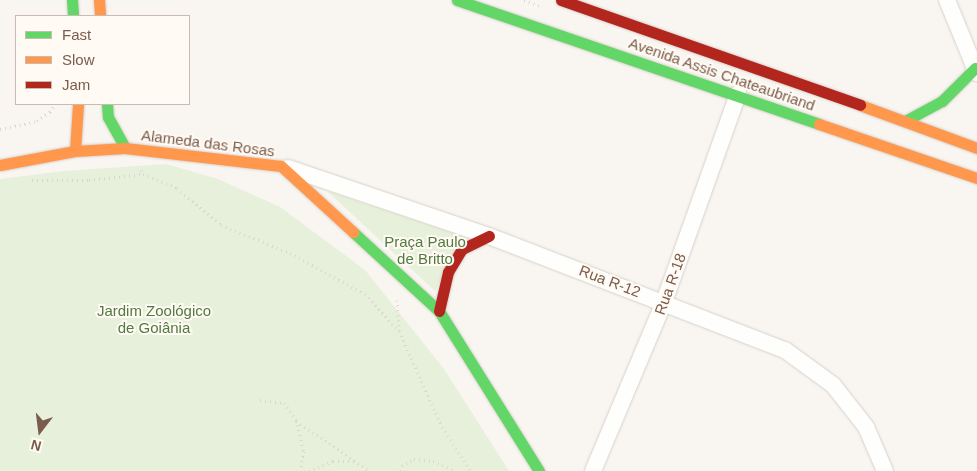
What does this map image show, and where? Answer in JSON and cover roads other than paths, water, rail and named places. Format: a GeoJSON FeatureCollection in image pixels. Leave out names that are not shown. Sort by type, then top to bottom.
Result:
{"type":"FeatureCollection","features":[{"type":"Feature","properties":{"kind":"main road"},"geometry":{"type":"LineString","coordinates":[[72,0],[73,15]]}},
{"type":"Feature","properties":{"kind":"main road"},"geometry":{"type":"LineString","coordinates":[[99,0],[100,15]]}},
{"type":"Feature","properties":{"kind":"main road","name":"Avenida Assis Chateaubriand"},"geometry":{"type":"LineString","coordinates":[[457,0],[738,94],[977,178]]}},
{"type":"Feature","properties":{"kind":"main road","name":"Avenida Assis Chateaubriand"},"geometry":{"type":"LineString","coordinates":[[561,0],[977,148]]}},
{"type":"Feature","properties":{"kind":"main road"},"geometry":{"type":"LineString","coordinates":[[905,121],[942,101],[976,71]]}},
{"type":"Feature","properties":{"kind":"main road"},"geometry":{"type":"LineString","coordinates":[[79,105],[129,149]]}},
{"type":"Feature","properties":{"kind":"main road"},"geometry":{"type":"LineString","coordinates":[[75,151],[93,118],[106,105]]}},
{"type":"Feature","properties":{"kind":"main road","name":"Alameda das Rosas"},"geometry":{"type":"LineString","coordinates":[[0,165],[75,151],[129,149],[281,166],[439,311],[539,471]]}},
{"type":"Feature","properties":{"kind":"main road"},"geometry":{"type":"LineString","coordinates":[[439,311],[448,272],[462,249],[488,236]]}},
{"type":"Feature","properties":{"kind":"street"},"geometry":{"type":"LineString","coordinates":[[948,0],[976,71]]}},
{"type":"Feature","properties":{"kind":"street","name":"Rua R-18"},"geometry":{"type":"LineString","coordinates":[[593,471],[664,302],[738,94]]}},
{"type":"Feature","properties":{"kind":"street","name":"Rua R-12"},"geometry":{"type":"LineString","coordinates":[[281,166],[355,188],[488,236],[785,350],[833,385],[866,427],[885,471]]}},
{"type":"Feature","properties":{"kind":"park label","name":"Praça Paulo de Britto"},"geometry":{"type":"Point","coordinates":[425,250]}},
{"type":"Feature","properties":{"kind":"park label","name":"Jardim Zoológico de Goiânia"},"geometry":{"type":"Point","coordinates":[154,318]}}]}
